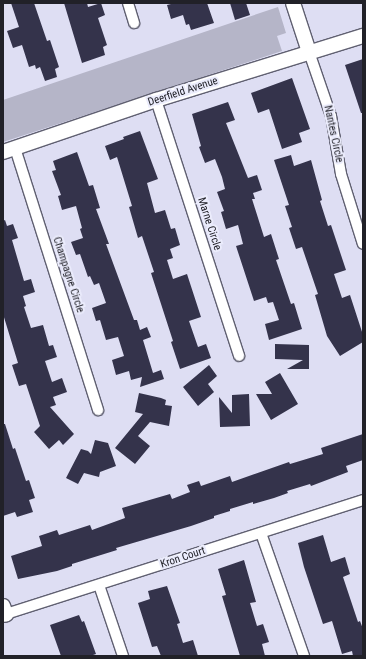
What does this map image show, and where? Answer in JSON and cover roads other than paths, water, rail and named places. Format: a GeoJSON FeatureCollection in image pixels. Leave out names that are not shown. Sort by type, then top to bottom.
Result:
{"type":"FeatureCollection","features":[{"type":"Feature","properties":{"kind":"street"},"geometry":{"type":"LineString","coordinates":[[128,3],[134,23]]}},
{"type":"Feature","properties":{"kind":"street","name":"Nantes Circle"},"geometry":{"type":"LineString","coordinates":[[293,3],[331,116],[341,174],[363,244]]}},
{"type":"Feature","properties":{"kind":"street","name":"Deerfield Avenue"},"geometry":{"type":"LineString","coordinates":[[9,150],[156,100],[363,36]]}},
{"type":"Feature","properties":{"kind":"street","name":"Marne Circle"},"geometry":{"type":"LineString","coordinates":[[156,100],[239,356]]}},
{"type":"Feature","properties":{"kind":"street","name":"Champagne Circle"},"geometry":{"type":"LineString","coordinates":[[9,150],[98,410]]}},
{"type":"Feature","properties":{"kind":"street","name":"Kron Court"},"geometry":{"type":"LineString","coordinates":[[4,611],[99,585],[363,500]]}},
{"type":"Feature","properties":{"kind":"street"},"geometry":{"type":"LineString","coordinates":[[261,533],[304,656]]}},
{"type":"Feature","properties":{"kind":"street"},"geometry":{"type":"LineString","coordinates":[[99,585],[123,656]]}}]}
